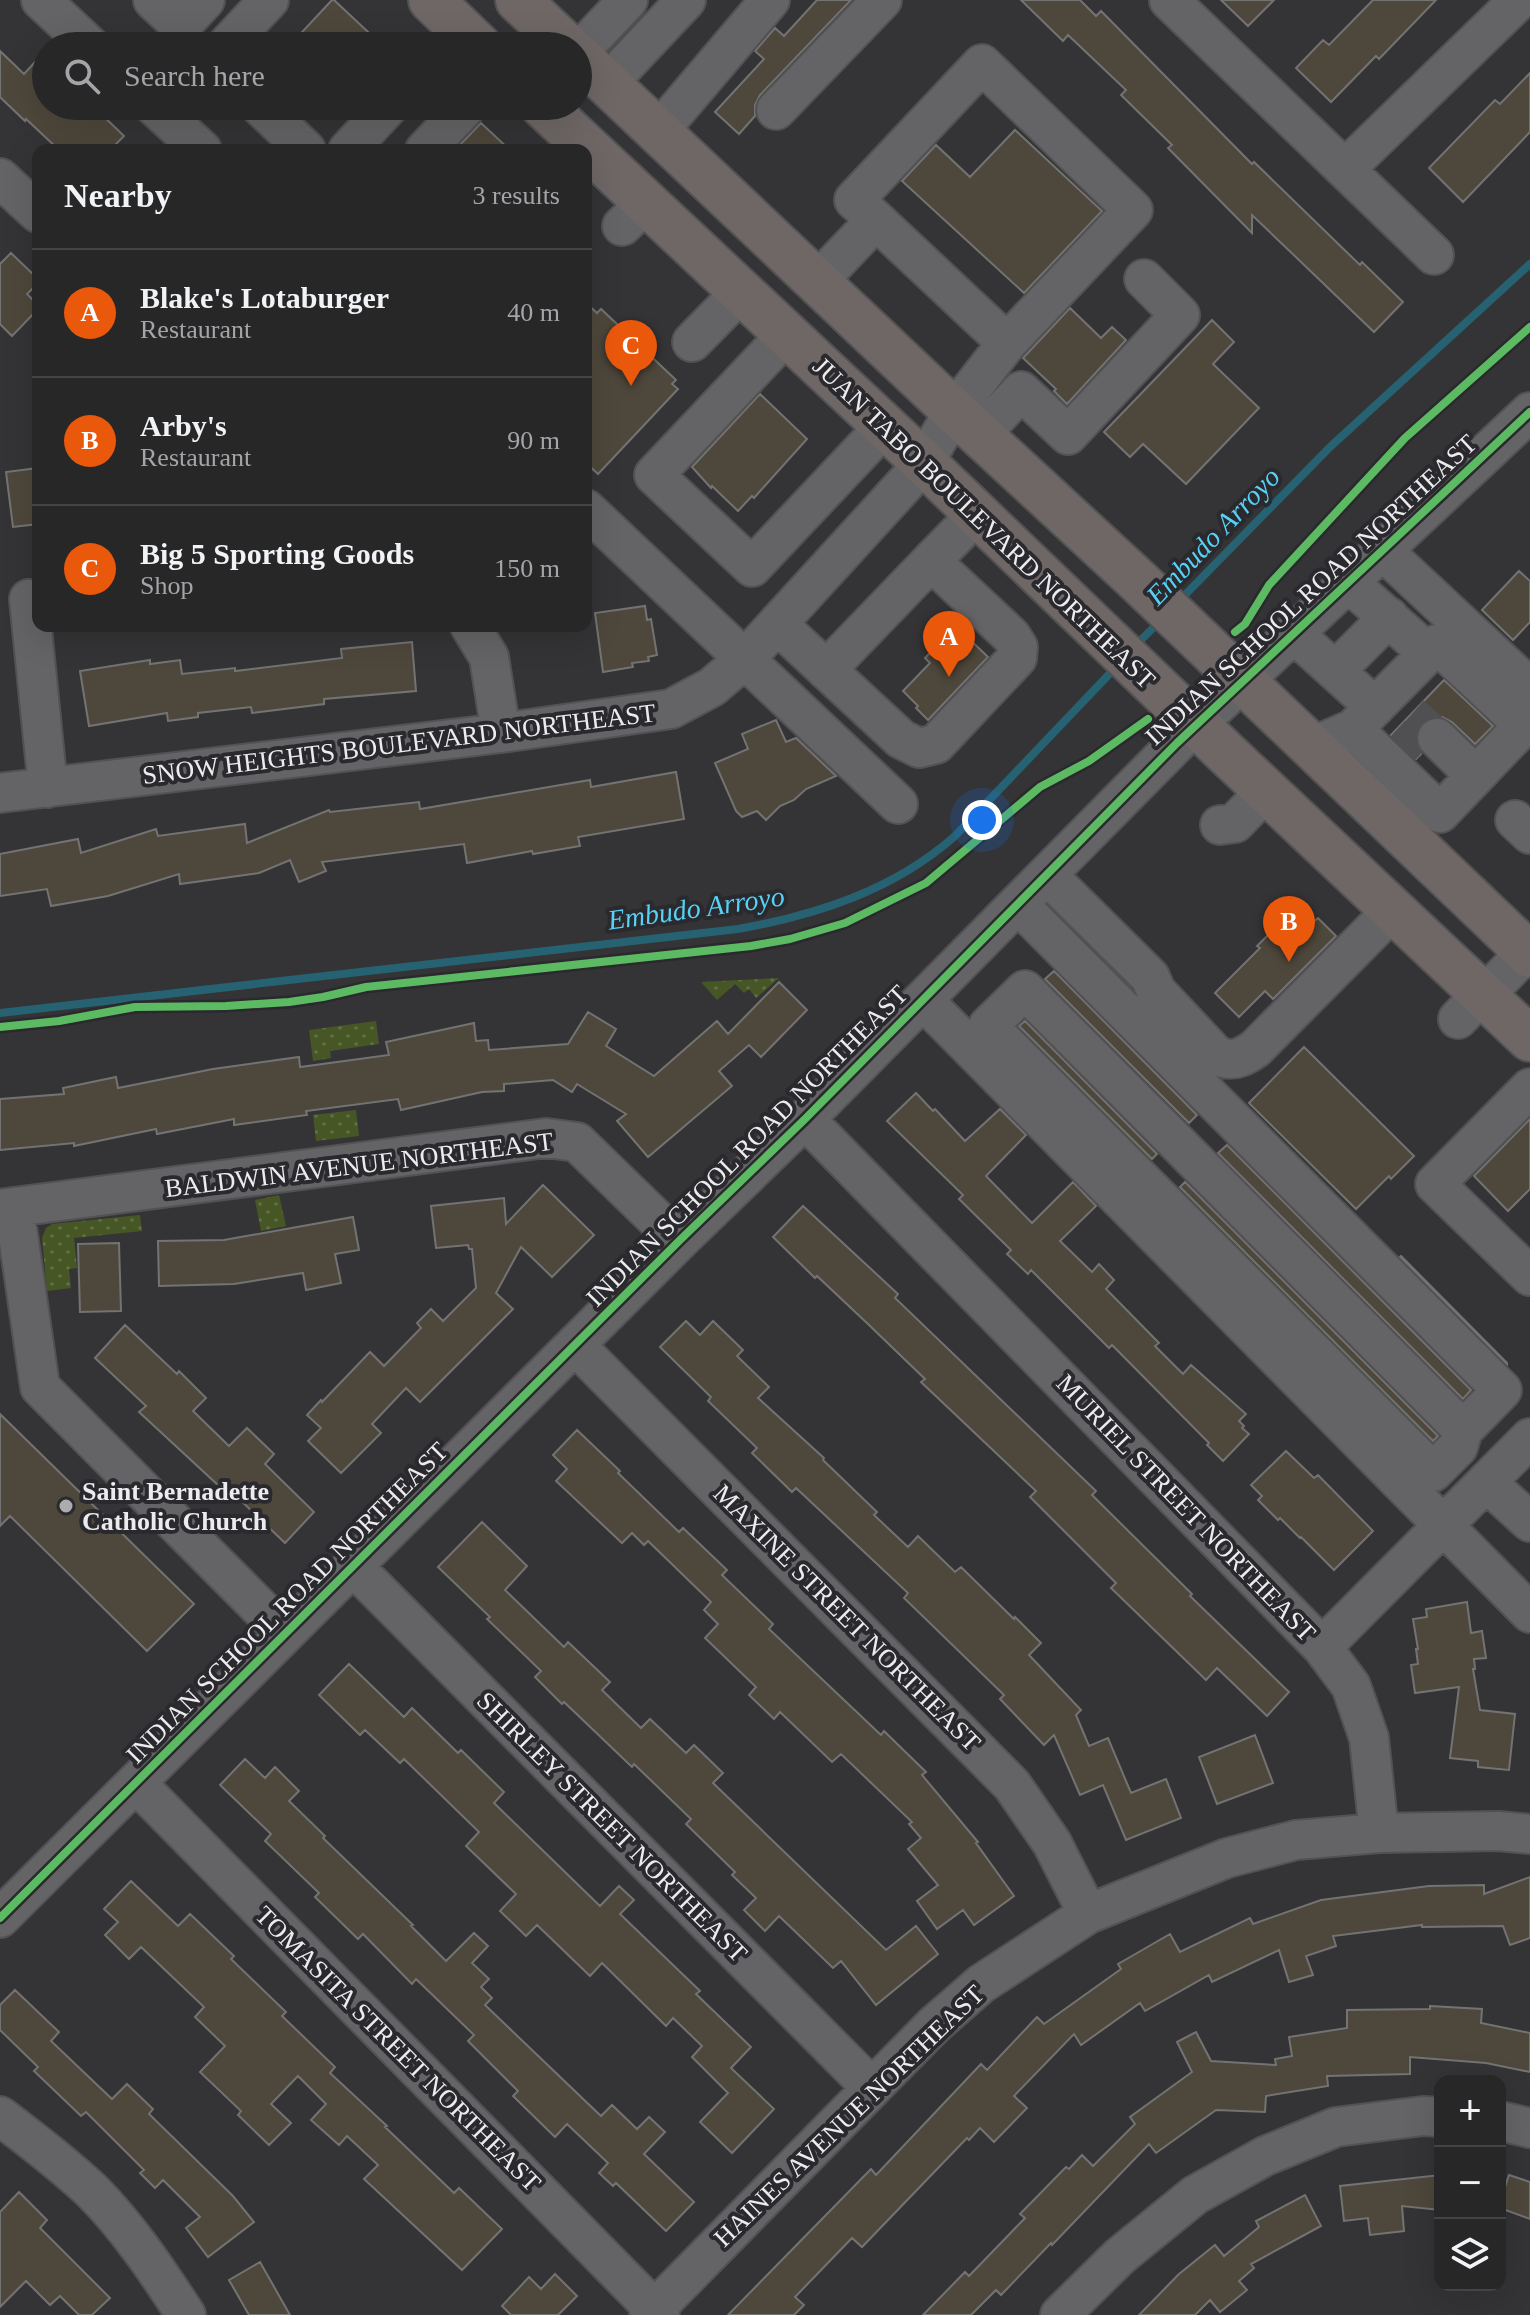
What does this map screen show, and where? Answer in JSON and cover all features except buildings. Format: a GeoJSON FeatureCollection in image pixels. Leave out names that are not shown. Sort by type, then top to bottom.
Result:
{"type":"FeatureCollection","features":[{"type":"Feature","properties":{"kind":"main road"},"geometry":{"type":"LineString","coordinates":[[431,0],[456,32]]}},
{"type":"Feature","properties":{"kind":"main road"},"geometry":{"type":"LineString","coordinates":[[518,0],[552,32]]}},
{"type":"Feature","properties":{"kind":"main road"},"geometry":{"type":"LineString","coordinates":[[592,69],[1312,747],[1442,802],[1529,952]]}},
{"type":"Feature","properties":{"kind":"main road","name":"JUAN TABO BOULEVARD NORTHEAST"},"geometry":{"type":"LineString","coordinates":[[557,120],[581,144]]}},
{"type":"Feature","properties":{"kind":"main road","name":"JUAN TABO BOULEVARD NORTHEAST"},"geometry":{"type":"LineString","coordinates":[[592,156],[634,214],[741,292],[1197,724],[1266,791],[1308,850],[1393,910],[1475,1003],[1530,1039]]}},
{"type":"Feature","properties":{"kind":"street"},"geometry":{"type":"LineString","coordinates":[[41,0],[75,32]]}},
{"type":"Feature","properties":{"kind":"street"},"geometry":{"type":"LineString","coordinates":[[153,0],[181,26],[205,0]]}},
{"type":"Feature","properties":{"kind":"street"},"geometry":{"type":"LineString","coordinates":[[239,32],[269,0]]}},
{"type":"Feature","properties":{"kind":"street"},"geometry":{"type":"LineString","coordinates":[[592,62],[686,0]]}},
{"type":"Feature","properties":{"kind":"street"},"geometry":{"type":"LineString","coordinates":[[658,132],[770,0]]}},
{"type":"Feature","properties":{"kind":"street"},"geometry":{"type":"LineString","coordinates":[[776,110],[882,0]]}},
{"type":"Feature","properties":{"kind":"street"},"geometry":{"type":"LineString","coordinates":[[1169,0],[1434,255]]}},
{"type":"Feature","properties":{"kind":"street"},"geometry":{"type":"LineString","coordinates":[[1345,169],[1519,0]]}},
{"type":"Feature","properties":{"kind":"street"},"geometry":{"type":"LineString","coordinates":[[592,58],[626,1]]}},
{"type":"Feature","properties":{"kind":"street"},"geometry":{"type":"LineString","coordinates":[[967,423],[1007,343],[1133,210],[982,64],[854,200],[1007,343]]}},
{"type":"Feature","properties":{"kind":"street"},"geometry":{"type":"LineString","coordinates":[[169,120],[195,144]]}},
{"type":"Feature","properties":{"kind":"street"},"geometry":{"type":"LineString","coordinates":[[275,120],[300,144]]}},
{"type":"Feature","properties":{"kind":"street"},"geometry":{"type":"LineString","coordinates":[[354,144],[376,120]]}},
{"type":"Feature","properties":{"kind":"street"},"geometry":{"type":"LineString","coordinates":[[431,144],[454,120]]}},
{"type":"Feature","properties":{"kind":"street"},"geometry":{"type":"LineString","coordinates":[[0,179],[32,208]]}},
{"type":"Feature","properties":{"kind":"street"},"geometry":{"type":"LineString","coordinates":[[817,282],[876,220]]}},
{"type":"Feature","properties":{"kind":"street"},"geometry":{"type":"LineString","coordinates":[[967,423],[1021,391],[1068,435],[1180,315],[1144,279]]}},
{"type":"Feature","properties":{"kind":"street"},"geometry":{"type":"LineString","coordinates":[[692,342],[741,292]]}},
{"type":"Feature","properties":{"kind":"street"},"geometry":{"type":"LineString","coordinates":[[786,335],[654,475],[752,567],[884,427]]}},
{"type":"Feature","properties":{"kind":"street","name":"INDIAN SCHOOL ROAD NORTHEAST"},"geometry":{"type":"LineString","coordinates":[[0,1918],[805,1119],[1197,724],[1530,412]]}},
{"type":"Feature","properties":{"kind":"street","name":"SNOW HEIGHTS BOULEVARD NORTHEAST"},"geometry":{"type":"LineString","coordinates":[[0,793],[501,733],[671,709],[712,687],[746,658],[924,463],[967,423]]}},
{"type":"Feature","properties":{"kind":"street"},"geometry":{"type":"LineString","coordinates":[[826,670],[977,514]]}},
{"type":"Feature","properties":{"kind":"street"},"geometry":{"type":"LineString","coordinates":[[592,515],[898,804]]}},
{"type":"Feature","properties":{"kind":"street"},"geometry":{"type":"LineString","coordinates":[[1382,550],[1530,688]]}},
{"type":"Feature","properties":{"kind":"street"},"geometry":{"type":"LineString","coordinates":[[763,556],[804,593]]}},
{"type":"Feature","properties":{"kind":"street"},"geometry":{"type":"LineString","coordinates":[[777,624],[901,739],[919,748],[936,744],[1017,658],[1018,647],[1011,636],[931,561]]}},
{"type":"Feature","properties":{"kind":"street"},"geometry":{"type":"LineString","coordinates":[[1348,582],[1428,653]]}},
{"type":"Feature","properties":{"kind":"street"},"geometry":{"type":"LineString","coordinates":[[29,599],[32,629]]}},
{"type":"Feature","properties":{"kind":"street"},"geometry":{"type":"LineString","coordinates":[[1335,671],[1389,617]]}},
{"type":"Feature","properties":{"kind":"street"},"geometry":{"type":"LineString","coordinates":[[32,632],[48,788]]}},
{"type":"Feature","properties":{"kind":"street"},"geometry":{"type":"LineString","coordinates":[[474,632],[489,657],[501,733]]}},
{"type":"Feature","properties":{"kind":"street"},"geometry":{"type":"LineString","coordinates":[[1293,633],[1393,724],[1442,802]]}},
{"type":"Feature","properties":{"kind":"street"},"geometry":{"type":"LineString","coordinates":[[1312,747],[1393,724],[1428,653],[1437,644],[1524,725],[1442,802]]}},
{"type":"Feature","properties":{"kind":"street"},"geometry":{"type":"LineString","coordinates":[[1393,724],[1442,802]]}},
{"type":"Feature","properties":{"kind":"street"},"geometry":{"type":"LineString","coordinates":[[1220,825],[1235,823],[1266,791]]}},
{"type":"Feature","properties":{"kind":"street"},"geometry":{"type":"LineString","coordinates":[[1047,875],[1165,976],[1156,991],[1216,1055],[1228,1060],[1246,1056],[1256,1048],[1393,910]]}},
{"type":"Feature","properties":{"kind":"street"},"geometry":{"type":"LineString","coordinates":[[1018,904],[1502,1390],[1463,1430],[1458,1447],[1433,1472],[988,1026],[1025,990],[1463,1430]]}},
{"type":"Feature","properties":{"kind":"street"},"geometry":{"type":"LineString","coordinates":[[1475,1003],[1529,952]]}},
{"type":"Feature","properties":{"kind":"street"},"geometry":{"type":"LineString","coordinates":[[923,1000],[1530,1613]]}},
{"type":"Feature","properties":{"kind":"street"},"geometry":{"type":"LineString","coordinates":[[1527,1267],[1435,1184],[1530,1088]]}},
{"type":"Feature","properties":{"kind":"street"},"geometry":{"type":"LineString","coordinates":[[1148,1187],[1224,1111]]}},
{"type":"Feature","properties":{"kind":"street","name":"MURIEL STREET NORTHEAST"},"geometry":{"type":"LineString","coordinates":[[805,1119],[1322,1647],[1351,1686],[1369,1738],[1379,1833]]}},
{"type":"Feature","properties":{"kind":"street","name":"BALDWIN AVENUE NORTHEAST"},"geometry":{"type":"LineString","coordinates":[[7,1208],[546,1138],[577,1142],[679,1241]]}},
{"type":"Feature","properties":{"kind":"street"},"geometry":{"type":"LineString","coordinates":[[7,1208],[40,1387],[285,1633]]}},
{"type":"Feature","properties":{"kind":"street"},"geometry":{"type":"LineString","coordinates":[[1324,1363],[1396,1283]]}},
{"type":"Feature","properties":{"kind":"street","name":"MAXINE STREET NORTHEAST"},"geometry":{"type":"LineString","coordinates":[[575,1345],[1012,1785],[1052,1843],[1088,1914]]}},
{"type":"Feature","properties":{"kind":"street"},"geometry":{"type":"LineString","coordinates":[[1322,1647],[1486,1482],[1527,1446]]}},
{"type":"Feature","properties":{"kind":"street"},"geometry":{"type":"LineString","coordinates":[[1486,1482],[1530,1522]]}},
{"type":"Feature","properties":{"kind":"street","name":"SHIRLEY STREET NORTHEAST"},"geometry":{"type":"LineString","coordinates":[[353,1566],[872,2088]]}},
{"type":"Feature","properties":{"kind":"street","name":"TOMASITA STREET NORTHEAST"},"geometry":{"type":"LineString","coordinates":[[136,1783],[654,2313]]}},
{"type":"Feature","properties":{"kind":"street"},"geometry":{"type":"LineString","coordinates":[[1379,1833],[1498,1831],[1530,1834]]}},
{"type":"Feature","properties":{"kind":"street","name":"HAINES AVENUE NORTHEAST"},"geometry":{"type":"LineString","coordinates":[[654,2313],[934,2025],[981,1984],[1088,1914],[1227,1858],[1296,1840],[1379,1833]]}},
{"type":"Feature","properties":{"kind":"street"},"geometry":{"type":"LineString","coordinates":[[0,2116],[42,2147],[93,2193],[139,2247],[186,2315]]}},
{"type":"Feature","properties":{"kind":"street"},"geometry":{"type":"LineString","coordinates":[[1060,2315],[1120,2256],[1195,2195],[1265,2156],[1336,2127],[1431,2117]]}},
{"type":"Feature","properties":{"kind":"street"},"geometry":{"type":"LineString","coordinates":[[1506,2122],[1530,2128]]}},
{"type":"Feature","properties":{"kind":"green space"},"geometry":{"type":"Polygon","coordinates":[[[779,978],[756,998],[749,989],[744,993],[735,984],[717,1000],[701,982],[779,978]]]}},
{"type":"Feature","properties":{"kind":"green space"},"geometry":{"type":"Polygon","coordinates":[[[376,1021],[379,1044],[330,1051],[331,1058],[313,1061],[309,1030],[376,1021]]]}},
{"type":"Feature","properties":{"kind":"green space"},"geometry":{"type":"Polygon","coordinates":[[[356,1110],[359,1136],[316,1141],[313,1115],[356,1110]]]}},
{"type":"Feature","properties":{"kind":"green space"},"geometry":{"type":"Polygon","coordinates":[[[279,1195],[286,1226],[261,1231],[255,1200],[279,1195]]]}},
{"type":"Feature","properties":{"kind":"green space"},"geometry":{"type":"Polygon","coordinates":[[[140,1215],[142,1231],[74,1238],[77,1268],[69,1269],[71,1288],[47,1291],[42,1238],[46,1228],[52,1224],[140,1215]]]}},
{"type":"Feature","properties":{"kind":"waterway","name":"Embudo Arroyo"},"geometry":{"type":"LineString","coordinates":[[1179,601],[1330,447],[1530,264]]}},
{"type":"Feature","properties":{"kind":"waterway","name":"Embudo Arroyo"},"geometry":{"type":"LineString","coordinates":[[1134,647],[1161,620]]}},
{"type":"Feature","properties":{"kind":"waterway","name":"Embudo Arroyo"},"geometry":{"type":"LineString","coordinates":[[0,1013],[738,929],[825,908],[853,898],[906,871],[955,836],[1117,666]]}},
{"type":"Feature","properties":{"kind":"tunnel"},"geometry":{"type":"LineString","coordinates":[[1411,715],[1437,738]]}},
{"type":"Feature","properties":{"kind":"tunnel"},"geometry":{"type":"LineString","coordinates":[[1392,735],[1417,758]]}},
{"type":"Feature","properties":{"kind":"cycle path"},"geometry":{"type":"LineString","coordinates":[[1235,632],[1245,624],[1269,585],[1405,438],[1530,327]]}},
{"type":"Feature","properties":{"kind":"cycle path"},"geometry":{"type":"LineString","coordinates":[[0,1918],[805,1119],[1177,743],[1530,412]]}},
{"type":"Feature","properties":{"kind":"cycle path"},"geometry":{"type":"LineString","coordinates":[[0,1027],[59,1021],[135,1007],[289,1002],[366,987],[751,946],[790,939],[845,923],[926,883],[1040,787],[1089,761],[1148,719]]}},
{"type":"Feature","properties":{"kind":"place","name":"Big 5 Sporting Goods"},"geometry":{"type":"Point","coordinates":[631,386]}},
{"type":"Feature","properties":{"kind":"place","name":"Blake's Lotaburger"},"geometry":{"type":"Point","coordinates":[949,677]}},
{"type":"Feature","properties":{"kind":"place","name":"Arby's"},"geometry":{"type":"Point","coordinates":[1289,962]}},
{"type":"Feature","properties":{"kind":"place","name":"Saint Bernadette Catholic Church"},"geometry":{"type":"Point","coordinates":[66,1506]}}]}
